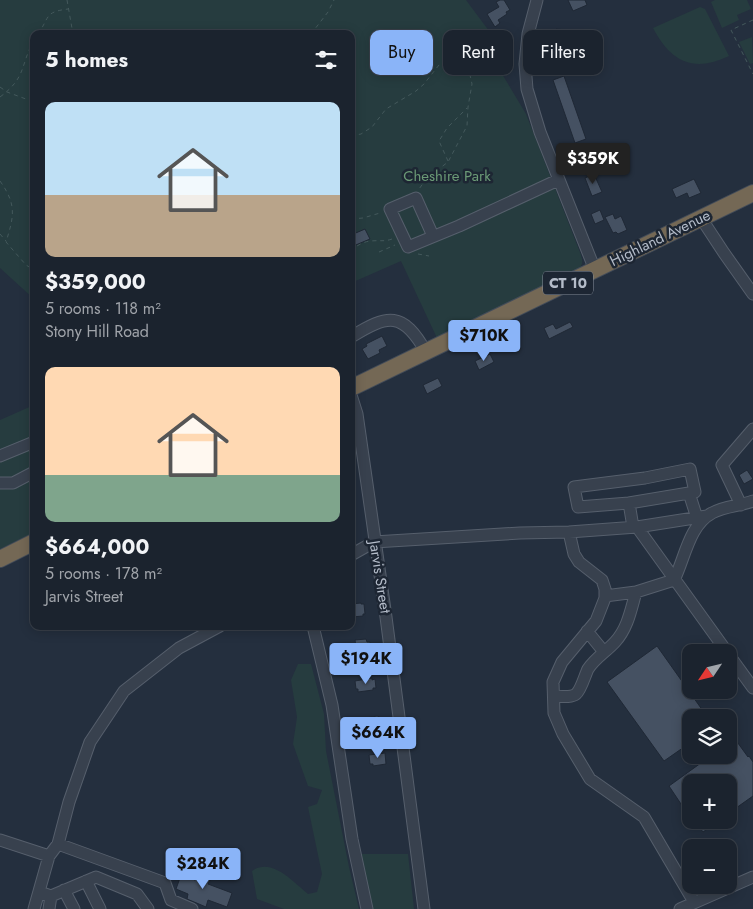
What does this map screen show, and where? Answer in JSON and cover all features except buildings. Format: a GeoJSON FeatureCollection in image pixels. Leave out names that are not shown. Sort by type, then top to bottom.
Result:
{"type":"FeatureCollection","features":[{"type":"Feature","properties":{"kind":"highway","name":"Highland Avenue"},"geometry":{"type":"LineString","coordinates":[[355,386],[753,193]]}},
{"type":"Feature","properties":{"kind":"highway"},"geometry":{"type":"LineString","coordinates":[[0,558],[30,544]]}},
{"type":"Feature","properties":{"kind":"street"},"geometry":{"type":"LineString","coordinates":[[537,0],[528,34],[526,78],[534,115],[595,270]]}},
{"type":"Feature","properties":{"kind":"street"},"geometry":{"type":"LineString","coordinates":[[433,236],[416,198],[390,209],[408,247],[460,226],[558,180]]}},
{"type":"Feature","properties":{"kind":"street"},"geometry":{"type":"LineString","coordinates":[[701,218],[753,294]]}},
{"type":"Feature","properties":{"kind":"street"},"geometry":{"type":"LineString","coordinates":[[355,335],[390,319],[404,324],[426,352]]}},
{"type":"Feature","properties":{"kind":"street","name":"Jarvis Street"},"geometry":{"type":"LineString","coordinates":[[355,408],[386,616],[424,909]]}},
{"type":"Feature","properties":{"kind":"street"},"geometry":{"type":"LineString","coordinates":[[741,505],[722,465],[753,429]]}},
{"type":"Feature","properties":{"kind":"street"},"geometry":{"type":"LineString","coordinates":[[0,456],[30,444]]}},
{"type":"Feature","properties":{"kind":"street"},"geometry":{"type":"LineString","coordinates":[[690,469],[696,492],[630,503],[578,507],[574,486],[645,478],[690,469]]}},
{"type":"Feature","properties":{"kind":"street"},"geometry":{"type":"LineString","coordinates":[[0,484],[13,482],[30,474]]}},
{"type":"Feature","properties":{"kind":"street"},"geometry":{"type":"LineString","coordinates":[[689,493],[702,517]]}},
{"type":"Feature","properties":{"kind":"street"},"geometry":{"type":"LineString","coordinates":[[355,553],[374,542],[635,527],[702,517],[712,512],[753,501]]}},
{"type":"Feature","properties":{"kind":"street"},"geometry":{"type":"LineString","coordinates":[[630,503],[635,527],[721,644]]}},
{"type":"Feature","properties":{"kind":"street"},"geometry":{"type":"LineString","coordinates":[[674,580],[694,531],[702,517]]}},
{"type":"Feature","properties":{"kind":"street"},"geometry":{"type":"LineString","coordinates":[[570,532],[574,554],[579,562],[602,580],[605,596],[596,621],[562,662],[553,682],[554,713],[562,734],[590,779],[644,817],[700,904]]}},
{"type":"Feature","properties":{"kind":"street"},"geometry":{"type":"LineString","coordinates":[[605,596],[636,592],[674,580]]}},
{"type":"Feature","properties":{"kind":"street"},"geometry":{"type":"LineString","coordinates":[[554,696],[576,694],[589,668],[622,633],[627,623],[636,592]]}},
{"type":"Feature","properties":{"kind":"street"},"geometry":{"type":"LineString","coordinates":[[34,909],[49,856],[58,844],[69,802],[90,742],[124,691],[179,648],[213,630]]}},
{"type":"Feature","properties":{"kind":"street"},"geometry":{"type":"LineString","coordinates":[[314,630],[332,705],[352,839],[367,909]]}},
{"type":"Feature","properties":{"kind":"street"},"geometry":{"type":"LineString","coordinates":[[588,631],[604,652]]}},
{"type":"Feature","properties":{"kind":"street"},"geometry":{"type":"LineString","coordinates":[[738,668],[753,688]]}},
{"type":"Feature","properties":{"kind":"street"},"geometry":{"type":"LineString","coordinates":[[0,840],[49,856]]}},
{"type":"Feature","properties":{"kind":"street"},"geometry":{"type":"LineString","coordinates":[[58,844],[165,883],[170,900],[192,909]]}},
{"type":"Feature","properties":{"kind":"street"},"geometry":{"type":"LineString","coordinates":[[39,892],[51,896],[96,877],[137,894],[148,909]]}},
{"type":"Feature","properties":{"kind":"street"},"geometry":{"type":"LineString","coordinates":[[680,909],[700,904],[753,877]]}},
{"type":"Feature","properties":{"kind":"street"},"geometry":{"type":"LineString","coordinates":[[86,881],[100,909]]}},
{"type":"Feature","properties":{"kind":"street"},"geometry":{"type":"LineString","coordinates":[[64,890],[74,909]]}},
{"type":"Feature","properties":{"kind":"street"},"geometry":{"type":"LineString","coordinates":[[49,909],[51,896]]}},
{"type":"Feature","properties":{"kind":"path"},"geometry":{"type":"LineString","coordinates":[[67,0],[71,30]]}},
{"type":"Feature","properties":{"kind":"path"},"geometry":{"type":"LineString","coordinates":[[314,30],[328,12],[334,0]]}},
{"type":"Feature","properties":{"kind":"path"},"geometry":{"type":"LineString","coordinates":[[40,30],[50,14],[57,10],[68,10]]}},
{"type":"Feature","properties":{"kind":"path"},"geometry":{"type":"LineString","coordinates":[[753,20],[731,30],[753,74]]}},
{"type":"Feature","properties":{"kind":"path"},"geometry":{"type":"LineString","coordinates":[[0,97],[14,86],[22,74],[30,51]]}},
{"type":"Feature","properties":{"kind":"path"},"geometry":{"type":"LineString","coordinates":[[355,135],[361,134],[372,127],[386,108],[412,94],[424,84],[439,65],[456,56],[465,60],[470,75],[471,92],[466,131],[448,162],[422,183],[416,198]]}},
{"type":"Feature","properties":{"kind":"path"},"geometry":{"type":"LineString","coordinates":[[0,87],[7,92],[30,101]]}},
{"type":"Feature","properties":{"kind":"path"},"geometry":{"type":"LineString","coordinates":[[448,162],[439,141],[447,128],[468,107]]}},
{"type":"Feature","properties":{"kind":"path"},"geometry":{"type":"LineString","coordinates":[[0,181],[13,207],[12,224],[6,242]]}},
{"type":"Feature","properties":{"kind":"path"},"geometry":{"type":"LineString","coordinates":[[355,218],[371,216],[390,209]]}},
{"type":"Feature","properties":{"kind":"path"},"geometry":{"type":"LineString","coordinates":[[0,234],[30,268]]}},
{"type":"Feature","properties":{"kind":"path"},"geometry":{"type":"LineString","coordinates":[[355,248],[370,240],[383,242],[404,238]]}},
{"type":"Feature","properties":{"kind":"path"},"geometry":{"type":"LineString","coordinates":[[379,252],[404,238]]}},
{"type":"Feature","properties":{"kind":"green space","name":"Cheshire Park"},"geometry":{"type":"Polygon","coordinates":[[[0,0],[466,0],[488,30],[443,30],[443,75],[503,75],[526,114],[582,261],[578,270],[437,338],[401,261],[355,281],[355,30],[30,30],[30,295],[0,268],[0,0]]]}},
{"type":"Feature","properties":{"kind":"green space"},"geometry":{"type":"Polygon","coordinates":[[[715,0],[747,0],[751,9],[737,15],[739,20],[722,28],[711,2],[715,0]]]}},
{"type":"Feature","properties":{"kind":"green space"},"geometry":{"type":"Polygon","coordinates":[[[700,7],[705,9],[729,56],[704,64],[694,64],[675,56],[667,49],[653,28],[700,7]]]}},
{"type":"Feature","properties":{"kind":"green space"},"geometry":{"type":"Polygon","coordinates":[[[752,37],[753,63],[750,64],[739,42],[752,37]]]}},
{"type":"Feature","properties":{"kind":"green space"},"geometry":{"type":"Polygon","coordinates":[[[30,407],[30,535],[0,549],[0,420],[30,407]]]}},
{"type":"Feature","properties":{"kind":"green space"},"geometry":{"type":"Polygon","coordinates":[[[298,664],[311,664],[324,714],[326,751],[359,909],[284,909],[257,899],[252,871],[260,867],[275,869],[308,894],[317,892],[322,874],[308,807],[317,804],[322,790],[308,786],[293,744],[297,717],[291,680],[298,664]]]}},
{"type":"Feature","properties":{"kind":"green space"},"geometry":{"type":"Polygon","coordinates":[[[358,854],[408,854],[414,909],[368,909],[358,854]]]}}]}
